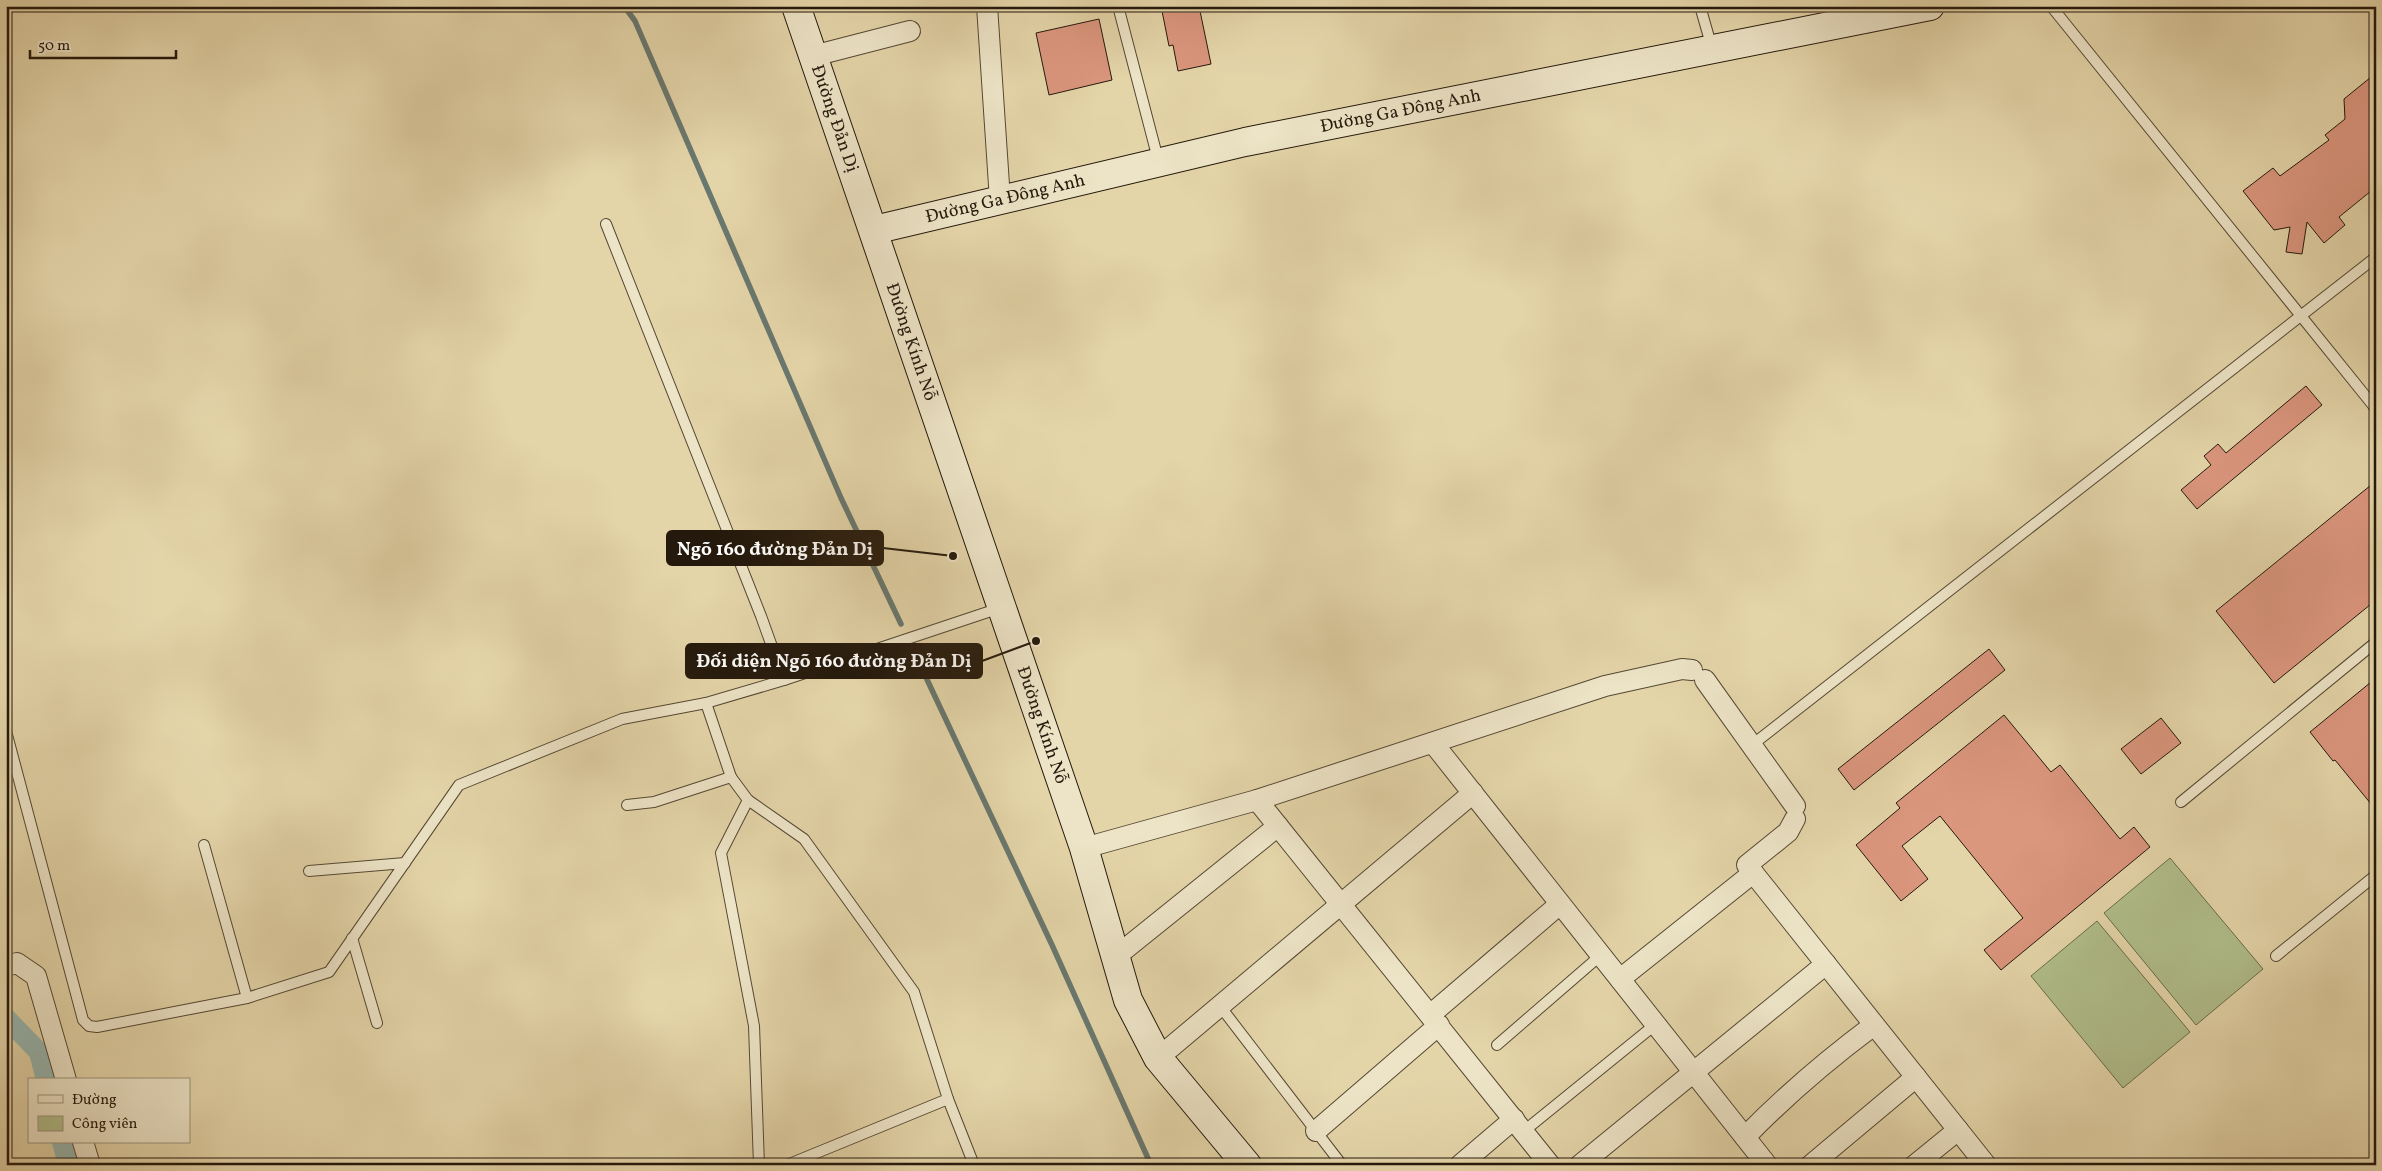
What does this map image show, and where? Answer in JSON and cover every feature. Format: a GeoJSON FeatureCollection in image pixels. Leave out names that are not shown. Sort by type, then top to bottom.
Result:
{"type":"FeatureCollection","features":[{"type":"Feature","properties":{"kind":"street","name":"Đường Đản Dị"},"geometry":{"type":"LineString","coordinates":[[796,6],[874,230]]}},
{"type":"Feature","properties":{"kind":"street"},"geometry":{"type":"LineString","coordinates":[[987,6],[1000,200]]}},
{"type":"Feature","properties":{"kind":"street","name":"Đường Ga Đông Anh"},"geometry":{"type":"LineString","coordinates":[[874,230],[1245,142],[1930,6]]}},
{"type":"Feature","properties":{"kind":"street"},"geometry":{"type":"LineString","coordinates":[[813,56],[910,31]]}},
{"type":"Feature","properties":{"kind":"street","name":"Đường Kính Nỗ"},"geometry":{"type":"LineString","coordinates":[[874,230],[1084,848],[1114,958],[1128,1000],[1158,1058],[1247,1165]]}},
{"type":"Feature","properties":{"kind":"street"},"geometry":{"type":"LineString","coordinates":[[1084,848],[1258,800],[1605,686],[1682,669],[1699,675],[1752,745],[1795,812],[1788,832],[1747,865],[1986,1165]]}},
{"type":"Feature","properties":{"kind":"street"},"geometry":{"type":"LineString","coordinates":[[1433,742],[1767,1165]]}},
{"type":"Feature","properties":{"kind":"street"},"geometry":{"type":"LineString","coordinates":[[1158,1058],[1473,793]]}},
{"type":"Feature","properties":{"kind":"street"},"geometry":{"type":"LineString","coordinates":[[1258,800],[1550,1165]]}},
{"type":"Feature","properties":{"kind":"street"},"geometry":{"type":"LineString","coordinates":[[1114,958],[1278,826]]}},
{"type":"Feature","properties":{"kind":"street"},"geometry":{"type":"LineString","coordinates":[[1620,980],[1753,873]]}},
{"type":"Feature","properties":{"kind":"street"},"geometry":{"type":"LineString","coordinates":[[1316,1131],[1560,904]]}},
{"type":"Feature","properties":{"kind":"street"},"geometry":{"type":"LineString","coordinates":[[6,966],[17,963],[36,976],[65,1078]]}},
{"type":"Feature","properties":{"kind":"street"},"geometry":{"type":"LineString","coordinates":[[1580,1165],[1826,964]]}},
{"type":"Feature","properties":{"kind":"street"},"geometry":{"type":"LineString","coordinates":[[1745,1137],[1788,1094],[1837,1052],[1874,1025]]}},
{"type":"Feature","properties":{"kind":"street"},"geometry":{"type":"LineString","coordinates":[[1810,1165],[1916,1077]]}},
{"type":"Feature","properties":{"kind":"street"},"geometry":{"type":"LineString","coordinates":[[1460,1165],[1519,1125]]}},
{"type":"Feature","properties":{"kind":"street"},"geometry":{"type":"LineString","coordinates":[[1915,1165],[1958,1130]]}},
{"type":"Feature","properties":{"kind":"street"},"geometry":{"type":"LineString","coordinates":[[84,1144],[90,1165]]}},
{"type":"Feature","properties":{"kind":"lane"},"geometry":{"type":"LineString","coordinates":[[1118,6],[1159,163]]}},
{"type":"Feature","properties":{"kind":"lane"},"geometry":{"type":"LineString","coordinates":[[1700,6],[1712,48]]}},
{"type":"Feature","properties":{"kind":"lane"},"geometry":{"type":"LineString","coordinates":[[2051,6],[2376,409]]}},
{"type":"Feature","properties":{"kind":"lane"},"geometry":{"type":"LineString","coordinates":[[606,224],[762,616],[784,680]]}},
{"type":"Feature","properties":{"kind":"lane"},"geometry":{"type":"LineString","coordinates":[[1752,745],[2376,256]]}},
{"type":"Feature","properties":{"kind":"lane"},"geometry":{"type":"LineString","coordinates":[[6,731],[83,1020],[89,1026],[97,1027],[247,998],[329,972],[459,785],[622,719],[706,703],[784,680],[1002,607]]}},
{"type":"Feature","properties":{"kind":"lane"},"geometry":{"type":"LineString","coordinates":[[2181,802],[2376,642]]}},
{"type":"Feature","properties":{"kind":"lane"},"geometry":{"type":"LineString","coordinates":[[706,703],[731,776],[748,800],[804,839],[914,992],[948,1099],[974,1165]]}},
{"type":"Feature","properties":{"kind":"lane"},"geometry":{"type":"LineString","coordinates":[[627,806],[654,802],[731,776]]}},
{"type":"Feature","properties":{"kind":"lane"},"geometry":{"type":"LineString","coordinates":[[748,800],[721,853],[754,1026],[760,1165]]}},
{"type":"Feature","properties":{"kind":"lane"},"geometry":{"type":"LineString","coordinates":[[204,845],[247,998]]}},
{"type":"Feature","properties":{"kind":"lane"},"geometry":{"type":"LineString","coordinates":[[309,871],[405,863]]}},
{"type":"Feature","properties":{"kind":"lane"},"geometry":{"type":"LineString","coordinates":[[2276,956],[2376,875]]}},
{"type":"Feature","properties":{"kind":"lane"},"geometry":{"type":"LineString","coordinates":[[352,938],[377,1023]]}},
{"type":"Feature","properties":{"kind":"lane"},"geometry":{"type":"LineString","coordinates":[[1497,1045],[1601,955]]}},
{"type":"Feature","properties":{"kind":"lane"},"geometry":{"type":"LineString","coordinates":[[1220,1006],[1342,1165]]}},
{"type":"Feature","properties":{"kind":"lane"},"geometry":{"type":"LineString","coordinates":[[1519,1125],[1656,1024]]}},
{"type":"Feature","properties":{"kind":"lane"},"geometry":{"type":"LineString","coordinates":[[787,1165],[948,1099]]}},
{"type":"Feature","properties":{"kind":"green space"},"geometry":{"type":"Polygon","coordinates":[[[2170,858],[2263,969],[2196,1025],[2104,913],[2170,858]]]}},
{"type":"Feature","properties":{"kind":"green space"},"geometry":{"type":"Polygon","coordinates":[[[2097,921],[2190,1032],[2123,1088],[2031,976],[2097,921]]]}},
{"type":"Feature","properties":{"kind":"building"},"geometry":{"type":"Polygon","coordinates":[[[1161,6],[1199,6],[1211,64],[1178,71],[1173,45],[1169,46],[1161,6]]]}},
{"type":"Feature","properties":{"kind":"building"},"geometry":{"type":"Polygon","coordinates":[[[1099,19],[1112,80],[1049,95],[1036,33],[1099,19]]]}},
{"type":"Feature","properties":{"kind":"building"},"geometry":{"type":"Polygon","coordinates":[[[2376,73],[2376,187],[2339,217],[2345,225],[2324,243],[2307,222],[2302,254],[2286,252],[2290,227],[2274,230],[2243,191],[2273,168],[2280,176],[2329,140],[2325,135],[2345,119],[2344,99],[2376,73]]]}},
{"type":"Feature","properties":{"kind":"building"},"geometry":{"type":"Polygon","coordinates":[[[2306,386],[2322,405],[2197,509],[2181,490],[2211,465],[2204,456],[2218,444],[2226,453],[2306,386]]]}},
{"type":"Feature","properties":{"kind":"building"},"geometry":{"type":"Polygon","coordinates":[[[2376,481],[2376,600],[2274,683],[2216,611],[2376,481]]]}},
{"type":"Feature","properties":{"kind":"building"},"geometry":{"type":"Polygon","coordinates":[[[1989,649],[2005,670],[1854,790],[1838,769],[1989,649]]]}},
{"type":"Feature","properties":{"kind":"building"},"geometry":{"type":"Polygon","coordinates":[[[2376,678],[2376,810],[2310,732],[2376,678]]]}},
{"type":"Feature","properties":{"kind":"building"},"geometry":{"type":"Polygon","coordinates":[[[2004,715],[2051,772],[2060,765],[2120,839],[2134,827],[2150,847],[2001,970],[1984,950],[2023,918],[1940,816],[1902,846],[1928,879],[1901,901],[1856,845],[1900,808],[1896,803],[2004,715]]]}},
{"type":"Feature","properties":{"kind":"building"},"geometry":{"type":"Polygon","coordinates":[[[2161,718],[2181,743],[2141,774],[2121,749],[2161,718]]]}},
{"type":"Feature","properties":{"kind":"waterway"},"geometry":{"type":"LineString","coordinates":[[624,6],[635,21],[841,498],[901,624]]}},
{"type":"Feature","properties":{"kind":"waterway"},"geometry":{"type":"LineString","coordinates":[[915,654],[1052,945],[1151,1165]]}},
{"type":"Feature","properties":{"kind":"waterway"},"geometry":{"type":"LineString","coordinates":[[6,1018],[39,1052],[46,1078]]}},
{"type":"Feature","properties":{"kind":"waterway"},"geometry":{"type":"LineString","coordinates":[[63,1144],[68,1165]]}},
{"type":"Feature","properties":{"kind":"place","name":"Ngõ 160 đường Đản Dị"},"geometry":{"type":"Point","coordinates":[953,556]}},
{"type":"Feature","properties":{"kind":"place","name":"Đối diện Ngõ 160 đường Đản Dị"},"geometry":{"type":"Point","coordinates":[1036,641]}}]}
